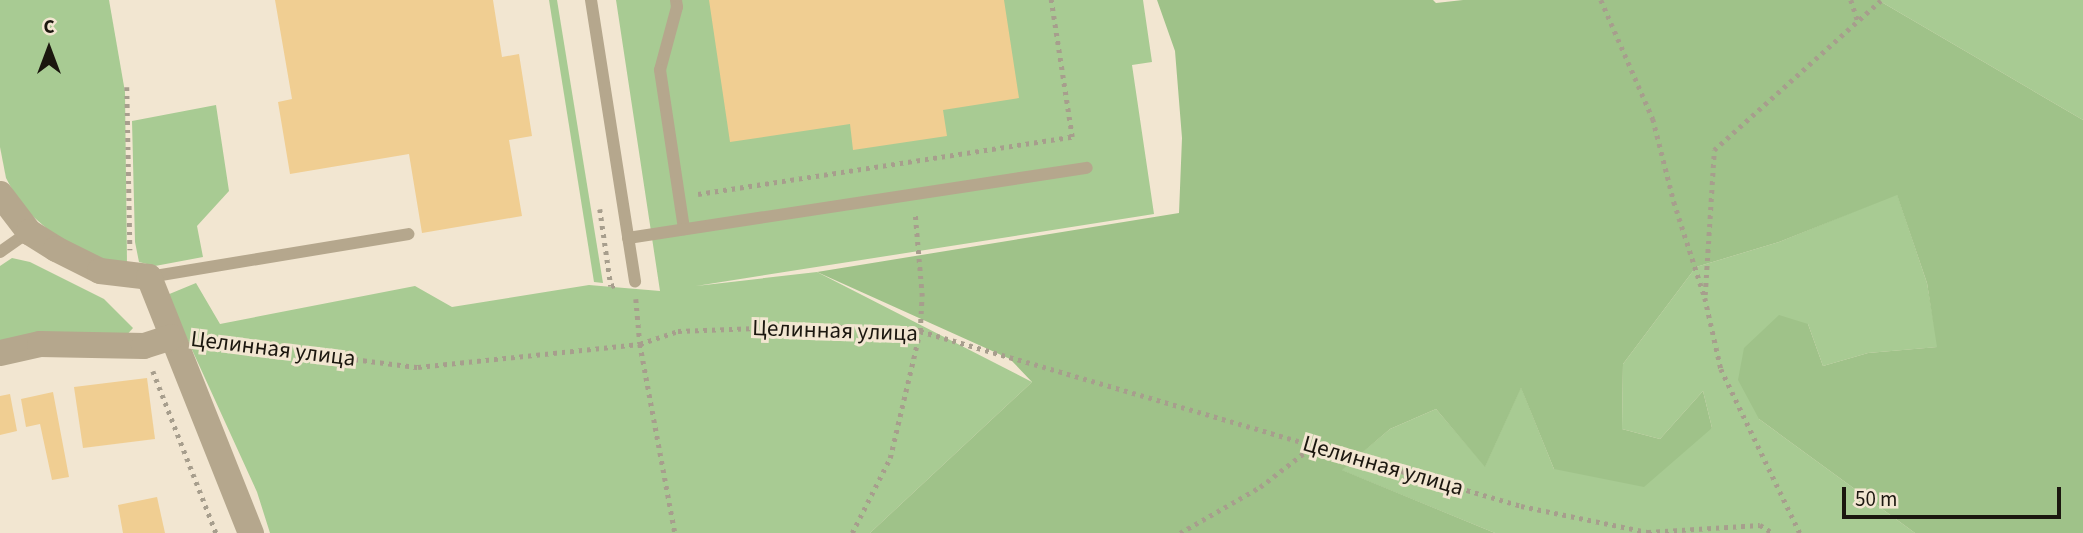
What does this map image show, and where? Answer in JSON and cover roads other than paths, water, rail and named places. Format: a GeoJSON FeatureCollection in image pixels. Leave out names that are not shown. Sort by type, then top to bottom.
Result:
{"type":"FeatureCollection","features":[{"type":"Feature","properties":{"kind":"street"},"geometry":{"type":"LineString","coordinates":[[0,194],[29,232],[100,271],[140,276],[172,337],[251,533]]}},
{"type":"Feature","properties":{"kind":"street","name":"Целинная улица"},"geometry":{"type":"LineString","coordinates":[[0,353],[40,344],[144,346],[172,337]]}},
{"type":"Feature","properties":{"kind":"lane"},"geometry":{"type":"LineString","coordinates":[[591,0],[635,282]]}},
{"type":"Feature","properties":{"kind":"lane"},"geometry":{"type":"LineString","coordinates":[[676,0],[677,7],[660,70],[684,229]]}},
{"type":"Feature","properties":{"kind":"lane"},"geometry":{"type":"LineString","coordinates":[[628,238],[1087,168]]}},
{"type":"Feature","properties":{"kind":"lane"},"geometry":{"type":"LineString","coordinates":[[0,252],[29,232]]}},
{"type":"Feature","properties":{"kind":"lane"},"geometry":{"type":"LineString","coordinates":[[140,276],[408,233]]}}]}
